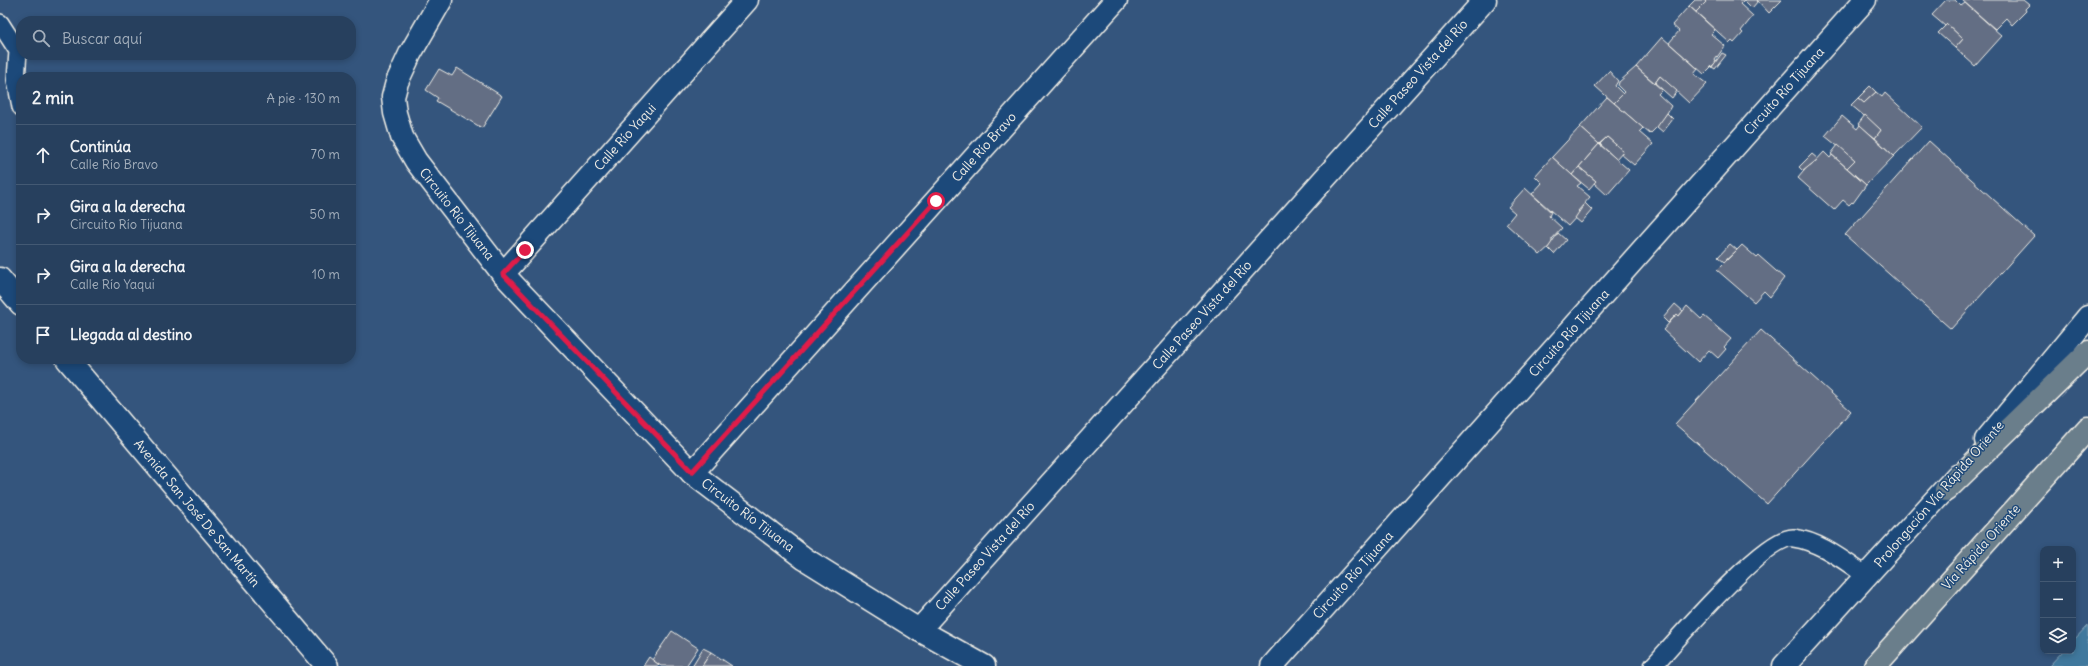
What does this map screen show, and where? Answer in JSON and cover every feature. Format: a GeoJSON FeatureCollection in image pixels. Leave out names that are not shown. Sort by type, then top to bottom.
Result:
{"type":"FeatureCollection","features":[{"type":"Feature","properties":{"kind":"highway"},"geometry":{"type":"LineString","coordinates":[[1946,490],[2088,352]]}},
{"type":"Feature","properties":{"kind":"highway","name":"Vía Rápida Oriente"},"geometry":{"type":"LineString","coordinates":[[1875,666],[2088,428]]}},
{"type":"Feature","properties":{"kind":"street","name":"Circuito Río Tijuana"},"geometry":{"type":"LineString","coordinates":[[442,0],[410,54],[397,82],[393,97],[395,113],[402,136],[416,161],[503,274],[692,472],[805,559],[919,630],[984,666]]}},
{"type":"Feature","properties":{"kind":"street","name":"Calle Río Yaqui"},"geometry":{"type":"LineString","coordinates":[[503,274],[747,0]]}},
{"type":"Feature","properties":{"kind":"street","name":"Calle Río Bravo"},"geometry":{"type":"LineString","coordinates":[[692,472],[1116,0]]}},
{"type":"Feature","properties":{"kind":"street","name":"Calle Paseo Vista del Río"},"geometry":{"type":"LineString","coordinates":[[919,630],[1485,0]]}},
{"type":"Feature","properties":{"kind":"street","name":"Circuito Río Tijuana"},"geometry":{"type":"LineString","coordinates":[[1272,666],[1865,0]]}},
{"type":"Feature","properties":{"kind":"street"},"geometry":{"type":"LineString","coordinates":[[0,279],[16,298]]}},
{"type":"Feature","properties":{"kind":"street","name":"Prolongación Vía Rápida Oriente"},"geometry":{"type":"LineString","coordinates":[[1784,666],[1946,490],[2088,317]]}},
{"type":"Feature","properties":{"kind":"street","name":"Avenida San José De San Martín"},"geometry":{"type":"LineString","coordinates":[[71,364],[327,666]]}},
{"type":"Feature","properties":{"kind":"lane"},"geometry":{"type":"LineString","coordinates":[[0,23],[16,48]]}},
{"type":"Feature","properties":{"kind":"lane"},"geometry":{"type":"LineString","coordinates":[[17,60],[17,72]]}},
{"type":"Feature","properties":{"kind":"lane"},"geometry":{"type":"LineString","coordinates":[[1653,666],[1750,563],[1776,544],[1793,538],[1828,550],[1867,576]]}},
{"type":"Feature","properties":{"kind":"water"},"geometry":{"type":"Polygon","coordinates":[[[2088,625],[2088,666],[2049,666],[2060,654],[2076,654],[2076,638],[2088,625]]]}},
{"type":"Feature","properties":{"kind":"building"},"geometry":{"type":"Polygon","coordinates":[[[1695,0],[1704,0],[1706,2],[1696,12],[1689,6],[1695,0]]]}},
{"type":"Feature","properties":{"kind":"building"},"geometry":{"type":"Polygon","coordinates":[[[1704,0],[1744,0],[1740,4],[1753,16],[1741,31],[1743,33],[1734,43],[1732,41],[1730,43],[1696,12],[1706,2],[1704,0]]]}},
{"type":"Feature","properties":{"kind":"building"},"geometry":{"type":"Polygon","coordinates":[[[1744,0],[1757,0],[1758,1],[1752,8],[1744,0]]]}},
{"type":"Feature","properties":{"kind":"building"},"geometry":{"type":"Polygon","coordinates":[[[1757,0],[1782,0],[1769,13],[1757,0]]]}},
{"type":"Feature","properties":{"kind":"building"},"geometry":{"type":"Polygon","coordinates":[[[1946,0],[1955,0],[1961,6],[1965,3],[2002,36],[1975,66],[1955,48],[1963,39],[1947,24],[1945,26],[1932,15],[1946,0]]]}},
{"type":"Feature","properties":{"kind":"building"},"geometry":{"type":"Polygon","coordinates":[[[1962,0],[2023,0],[2029,5],[2025,9],[2026,11],[2012,25],[2006,18],[1995,29],[1962,0]]]}},
{"type":"Feature","properties":{"kind":"building"},"geometry":{"type":"Polygon","coordinates":[[[1689,6],[1715,30],[1711,34],[1725,46],[1715,60],[1716,62],[1704,74],[1669,43],[1679,31],[1672,25],[1689,6]]]}},
{"type":"Feature","properties":{"kind":"building"},"geometry":{"type":"Polygon","coordinates":[[[1947,24],[1963,39],[1955,48],[1938,33],[1947,24]]]}},
{"type":"Feature","properties":{"kind":"building"},"geometry":{"type":"Polygon","coordinates":[[[1662,37],[1698,69],[1694,74],[1707,84],[1689,103],[1660,76],[1655,83],[1636,67],[1662,37]]]}},
{"type":"Feature","properties":{"kind":"building"},"geometry":{"type":"Polygon","coordinates":[[[1722,53],[1726,55],[1715,69],[1712,67],[1722,53]]]}},
{"type":"Feature","properties":{"kind":"building"},"geometry":{"type":"Polygon","coordinates":[[[1636,67],[1662,90],[1658,94],[1671,106],[1662,122],[1650,134],[1614,103],[1624,92],[1618,86],[1619,82],[1636,67]]]}},
{"type":"Feature","properties":{"kind":"building"},"geometry":{"type":"Polygon","coordinates":[[[457,68],[502,96],[482,128],[436,101],[438,98],[426,90],[439,69],[452,76],[457,68]]]}},
{"type":"Feature","properties":{"kind":"building"},"geometry":{"type":"Polygon","coordinates":[[[1609,71],[1618,81],[1615,86],[1623,94],[1614,103],[1595,86],[1609,71]]]}},
{"type":"Feature","properties":{"kind":"building"},"geometry":{"type":"Polygon","coordinates":[[[1660,76],[1677,91],[1672,98],[1655,83],[1660,76]]]}},
{"type":"Feature","properties":{"kind":"building"},"geometry":{"type":"Polygon","coordinates":[[[1870,86],[1876,92],[1864,103],[1858,98],[1870,86]]]}},
{"type":"Feature","properties":{"kind":"building"},"geometry":{"type":"Polygon","coordinates":[[[1876,92],[1882,97],[1885,93],[1922,127],[1894,156],[1875,138],[1881,130],[1851,105],[1858,98],[1864,103],[1876,92]]]}},
{"type":"Feature","properties":{"kind":"building"},"geometry":{"type":"Polygon","coordinates":[[[1607,97],[1643,128],[1639,132],[1653,144],[1634,165],[1621,154],[1623,151],[1607,137],[1599,144],[1580,127],[1607,97]]]}},
{"type":"Feature","properties":{"kind":"building"},"geometry":{"type":"Polygon","coordinates":[[[1667,113],[1673,119],[1663,132],[1657,127],[1667,113]]]}},
{"type":"Feature","properties":{"kind":"building"},"geometry":{"type":"Polygon","coordinates":[[[1865,115],[1881,130],[1875,138],[1858,124],[1865,115]]]}},
{"type":"Feature","properties":{"kind":"building"},"geometry":{"type":"Polygon","coordinates":[[[1842,116],[1857,129],[1860,125],[1894,156],[1866,185],[1847,168],[1855,160],[1825,136],[1842,116]]]}},
{"type":"Feature","properties":{"kind":"building"},"geometry":{"type":"Polygon","coordinates":[[[1580,127],[1599,144],[1572,175],[1552,157],[1580,127]]]}},
{"type":"Feature","properties":{"kind":"building"},"geometry":{"type":"Polygon","coordinates":[[[1607,137],[1623,151],[1616,159],[1600,144],[1607,137]]]}},
{"type":"Feature","properties":{"kind":"building"},"geometry":{"type":"Polygon","coordinates":[[[1929,141],[2034,236],[1951,329],[1845,235],[1929,141]]]}},
{"type":"Feature","properties":{"kind":"building"},"geometry":{"type":"Polygon","coordinates":[[[1599,144],[1629,170],[1607,195],[1594,183],[1596,181],[1579,167],[1599,144]]]}},
{"type":"Feature","properties":{"kind":"building"},"geometry":{"type":"Polygon","coordinates":[[[1838,145],[1855,160],[1847,168],[1831,154],[1838,145]]]}},
{"type":"Feature","properties":{"kind":"building"},"geometry":{"type":"Polygon","coordinates":[[[1824,152],[1830,158],[1832,155],[1866,185],[1853,203],[1852,202],[1849,205],[1843,200],[1834,210],[1798,178],[1808,166],[1813,164],[1824,152]]]}},
{"type":"Feature","properties":{"kind":"building"},"geometry":{"type":"Polygon","coordinates":[[[1812,154],[1818,159],[1803,171],[1799,167],[1812,154]]]}},
{"type":"Feature","properties":{"kind":"building"},"geometry":{"type":"Polygon","coordinates":[[[1552,157],[1581,183],[1577,186],[1590,197],[1578,211],[1580,213],[1568,226],[1532,194],[1542,183],[1535,176],[1552,157]]]}},
{"type":"Feature","properties":{"kind":"building"},"geometry":{"type":"Polygon","coordinates":[[[1579,167],[1596,181],[1589,189],[1572,175],[1579,167]]]}},
{"type":"Feature","properties":{"kind":"building"},"geometry":{"type":"Polygon","coordinates":[[[1525,188],[1551,212],[1549,216],[1562,228],[1552,239],[1552,244],[1540,255],[1506,224],[1515,213],[1508,207],[1525,188]]]}},
{"type":"Feature","properties":{"kind":"building"},"geometry":{"type":"Polygon","coordinates":[[[1585,203],[1592,210],[1581,223],[1575,218],[1585,203]]]}},
{"type":"Feature","properties":{"kind":"building"},"geometry":{"type":"Polygon","coordinates":[[[1558,233],[1566,240],[1554,254],[1548,248],[1558,233]]]}},
{"type":"Feature","properties":{"kind":"building"},"geometry":{"type":"Polygon","coordinates":[[[1730,244],[1737,250],[1724,262],[1718,257],[1730,244]]]}},
{"type":"Feature","properties":{"kind":"building"},"geometry":{"type":"Polygon","coordinates":[[[1742,245],[1757,258],[1759,256],[1784,278],[1770,297],[1764,291],[1754,302],[1717,270],[1742,245]]]}},
{"type":"Feature","properties":{"kind":"building"},"geometry":{"type":"Polygon","coordinates":[[[1675,304],[1683,311],[1679,316],[1677,314],[1668,323],[1663,318],[1675,304]]]}},
{"type":"Feature","properties":{"kind":"building"},"geometry":{"type":"Polygon","coordinates":[[[1687,306],[1701,319],[1704,316],[1731,339],[1724,347],[1726,349],[1718,358],[1709,350],[1698,362],[1663,330],[1677,314],[1679,316],[1687,306]]]}},
{"type":"Feature","properties":{"kind":"building"},"geometry":{"type":"Polygon","coordinates":[[[1761,330],[1851,411],[1767,504],[1675,424],[1761,330]]]}},
{"type":"Feature","properties":{"kind":"building"},"geometry":{"type":"Polygon","coordinates":[[[672,631],[698,648],[686,666],[661,666],[652,660],[672,631]]]}},
{"type":"Feature","properties":{"kind":"building"},"geometry":{"type":"Polygon","coordinates":[[[703,648],[711,652],[702,666],[692,666],[703,648]]]}},
{"type":"Feature","properties":{"kind":"building"},"geometry":{"type":"Polygon","coordinates":[[[711,652],[732,666],[702,666],[711,652]]]}},
{"type":"Feature","properties":{"kind":"building"},"geometry":{"type":"Polygon","coordinates":[[[649,657],[659,665],[643,666],[649,657]]]}},
{"type":"Feature","properties":{"kind":"route"},"geometry":{"type":"LineString","coordinates":[[525,250],[503,274],[692,472],[936,201]]}}]}
